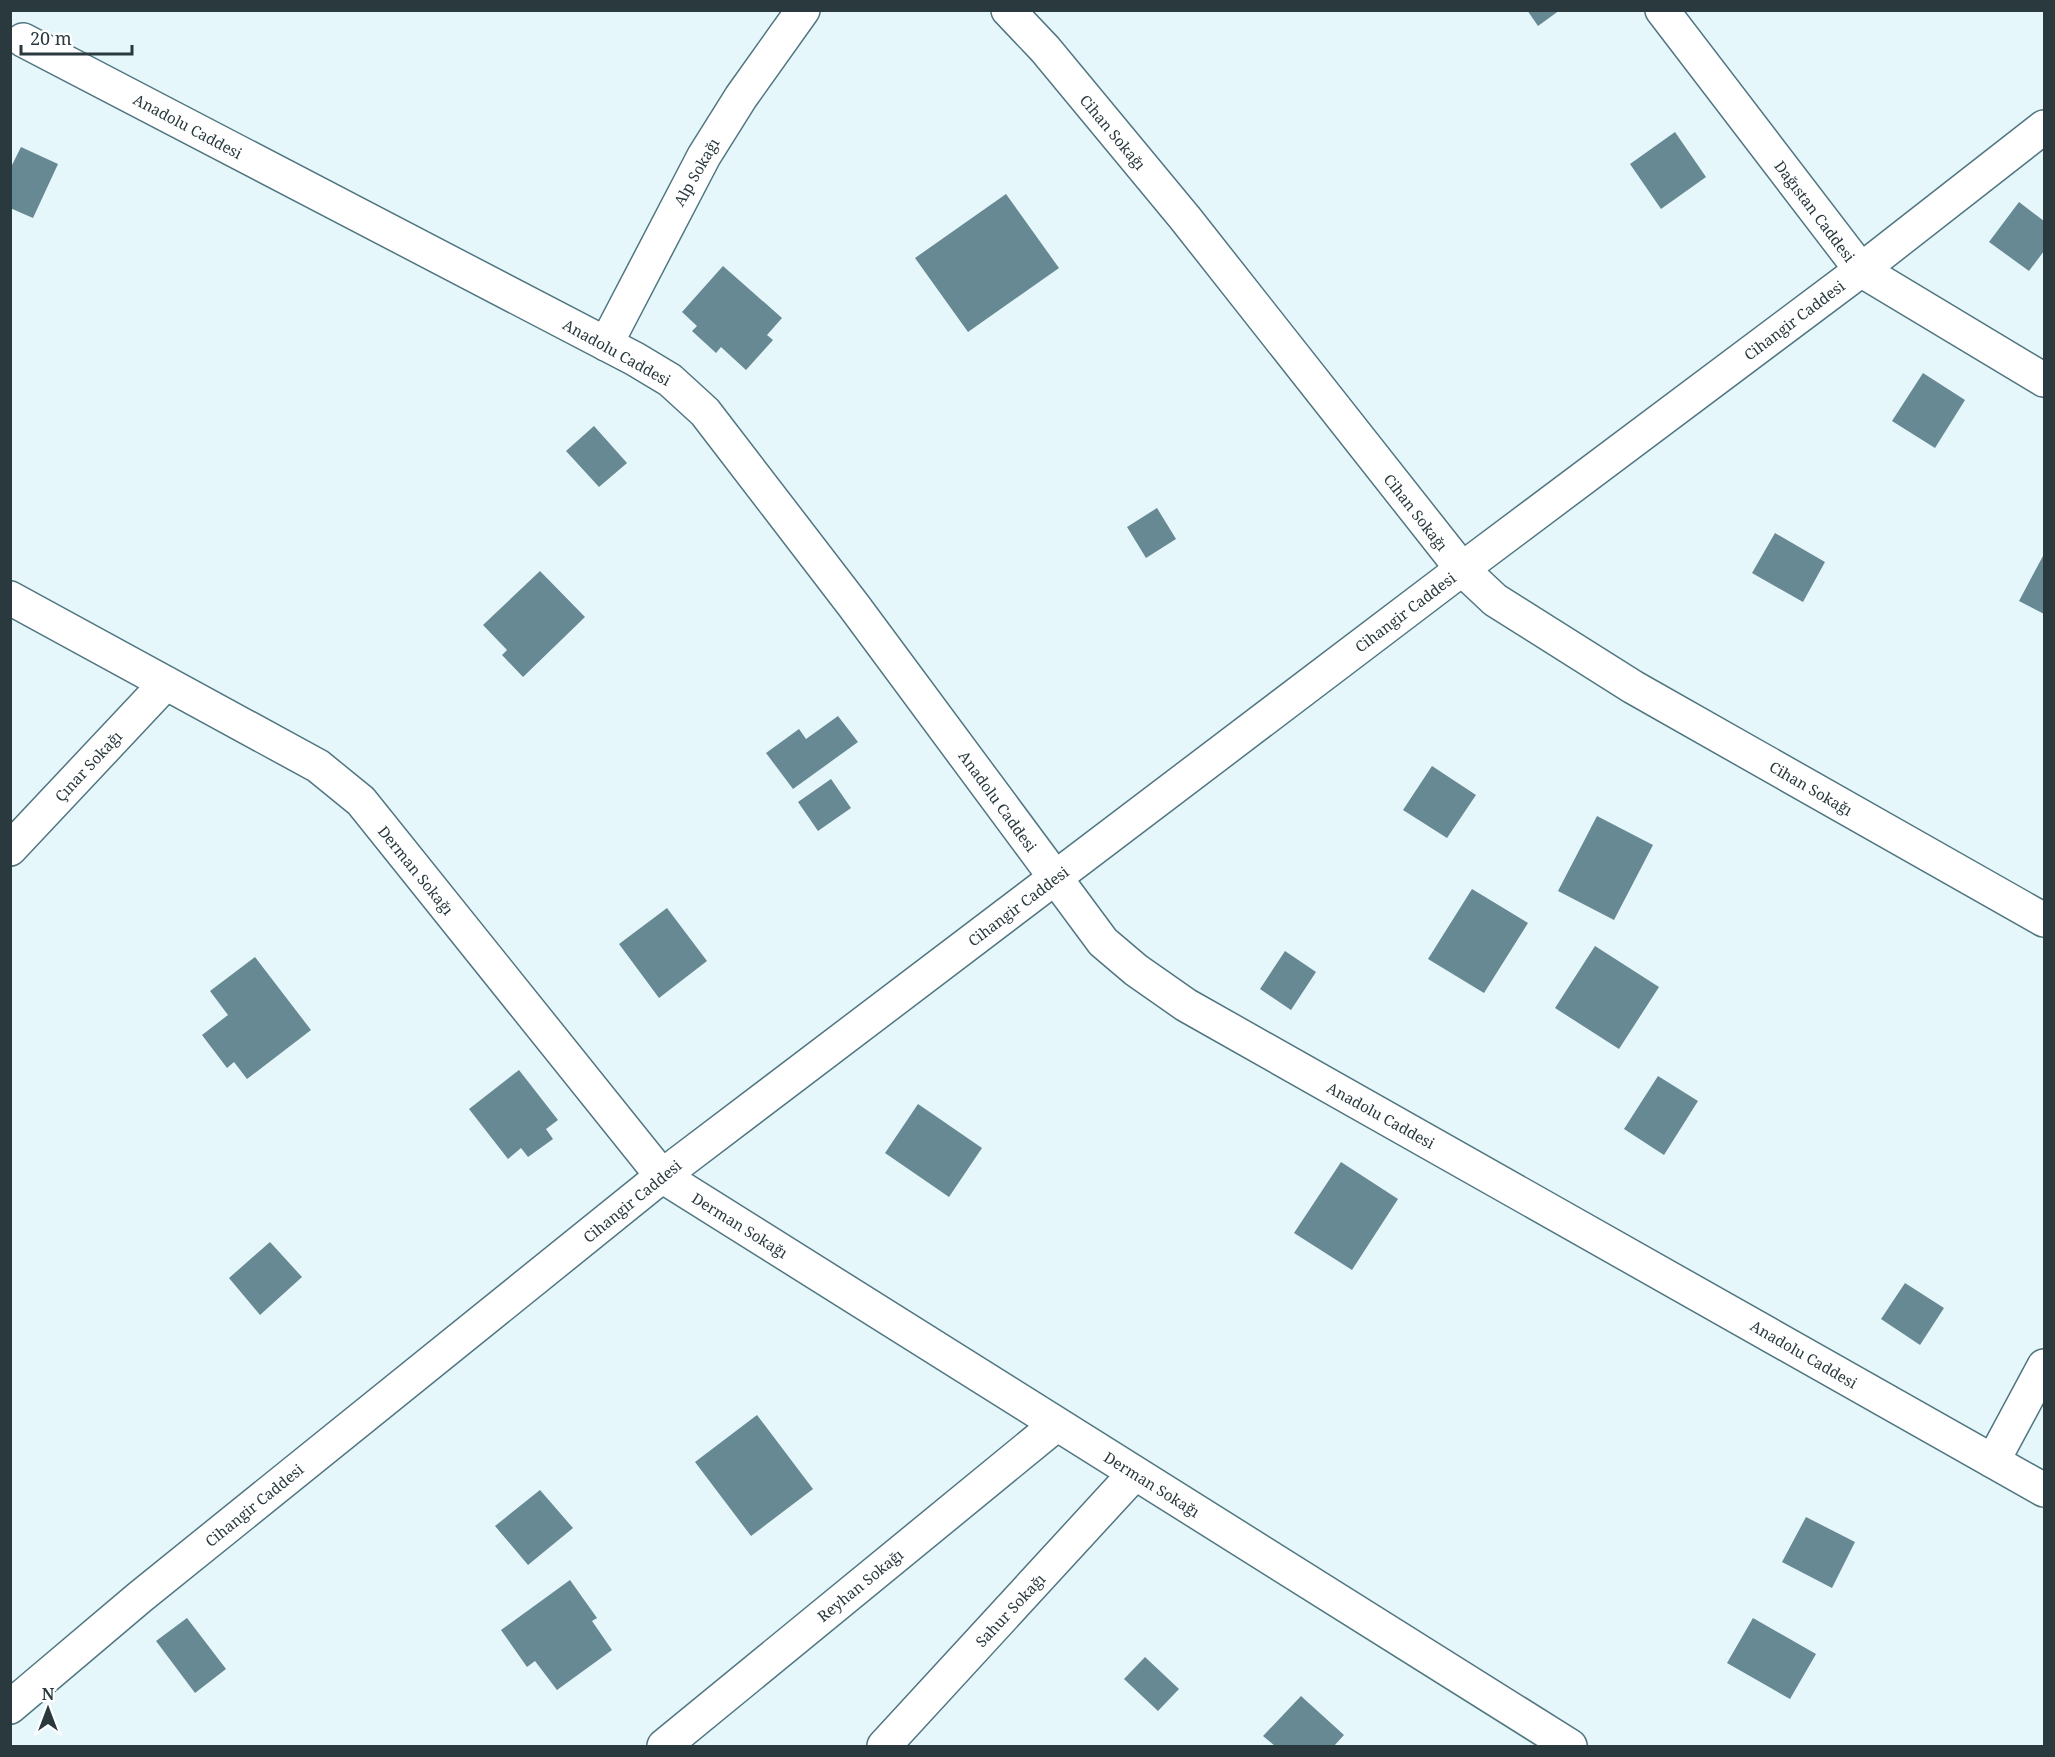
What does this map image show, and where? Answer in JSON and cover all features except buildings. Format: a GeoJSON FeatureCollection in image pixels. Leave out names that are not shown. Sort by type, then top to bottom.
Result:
{"type":"FeatureCollection","features":[{"type":"Feature","properties":{"kind":"street","name":"Alp Sokağı"},"geometry":{"type":"LineString","coordinates":[[606,344],[704,156],[741,97],[803,10]]}},
{"type":"Feature","properties":{"kind":"street","name":"Cihan Sokağı"},"geometry":{"type":"LineString","coordinates":[[1008,10],[1045,49],[1185,218],[1462,569],[1495,600],[1633,687],[2044,920]]}},
{"type":"Feature","properties":{"kind":"street","name":"Dağıstan Caddesi"},"geometry":{"type":"LineString","coordinates":[[1662,10],[1861,270],[2044,381]]}},
{"type":"Feature","properties":{"kind":"street","name":"Anadolu Caddesi"},"geometry":{"type":"LineString","coordinates":[[23,39],[606,344],[670,380],[705,412],[854,606],[1102,942],[1136,970],[1186,1005],[2044,1490]]}},
{"type":"Feature","properties":{"kind":"street","name":"Cihangir Caddesi"},"geometry":{"type":"LineString","coordinates":[[10,1707],[140,1597],[662,1176],[1462,569],[1861,270],[2044,127]]}},
{"type":"Feature","properties":{"kind":"street","name":"Derman Sokağı"},"geometry":{"type":"LineString","coordinates":[[10,598],[318,766],[361,801],[662,1176],[1135,1473],[1560,1744]]}},
{"type":"Feature","properties":{"kind":"street","name":"Çınar Sokağı"},"geometry":{"type":"LineString","coordinates":[[10,849],[166,683]]}},
{"type":"Feature","properties":{"kind":"street"},"geometry":{"type":"LineString","coordinates":[[1993,1461],[2044,1366]]}},
{"type":"Feature","properties":{"kind":"street","name":"Reyhan Sokağı"},"geometry":{"type":"LineString","coordinates":[[664,1746],[1056,1424]]}},
{"type":"Feature","properties":{"kind":"street","name":"Sahur Sokağı"},"geometry":{"type":"LineString","coordinates":[[884,1746],[1135,1473]]}}]}
